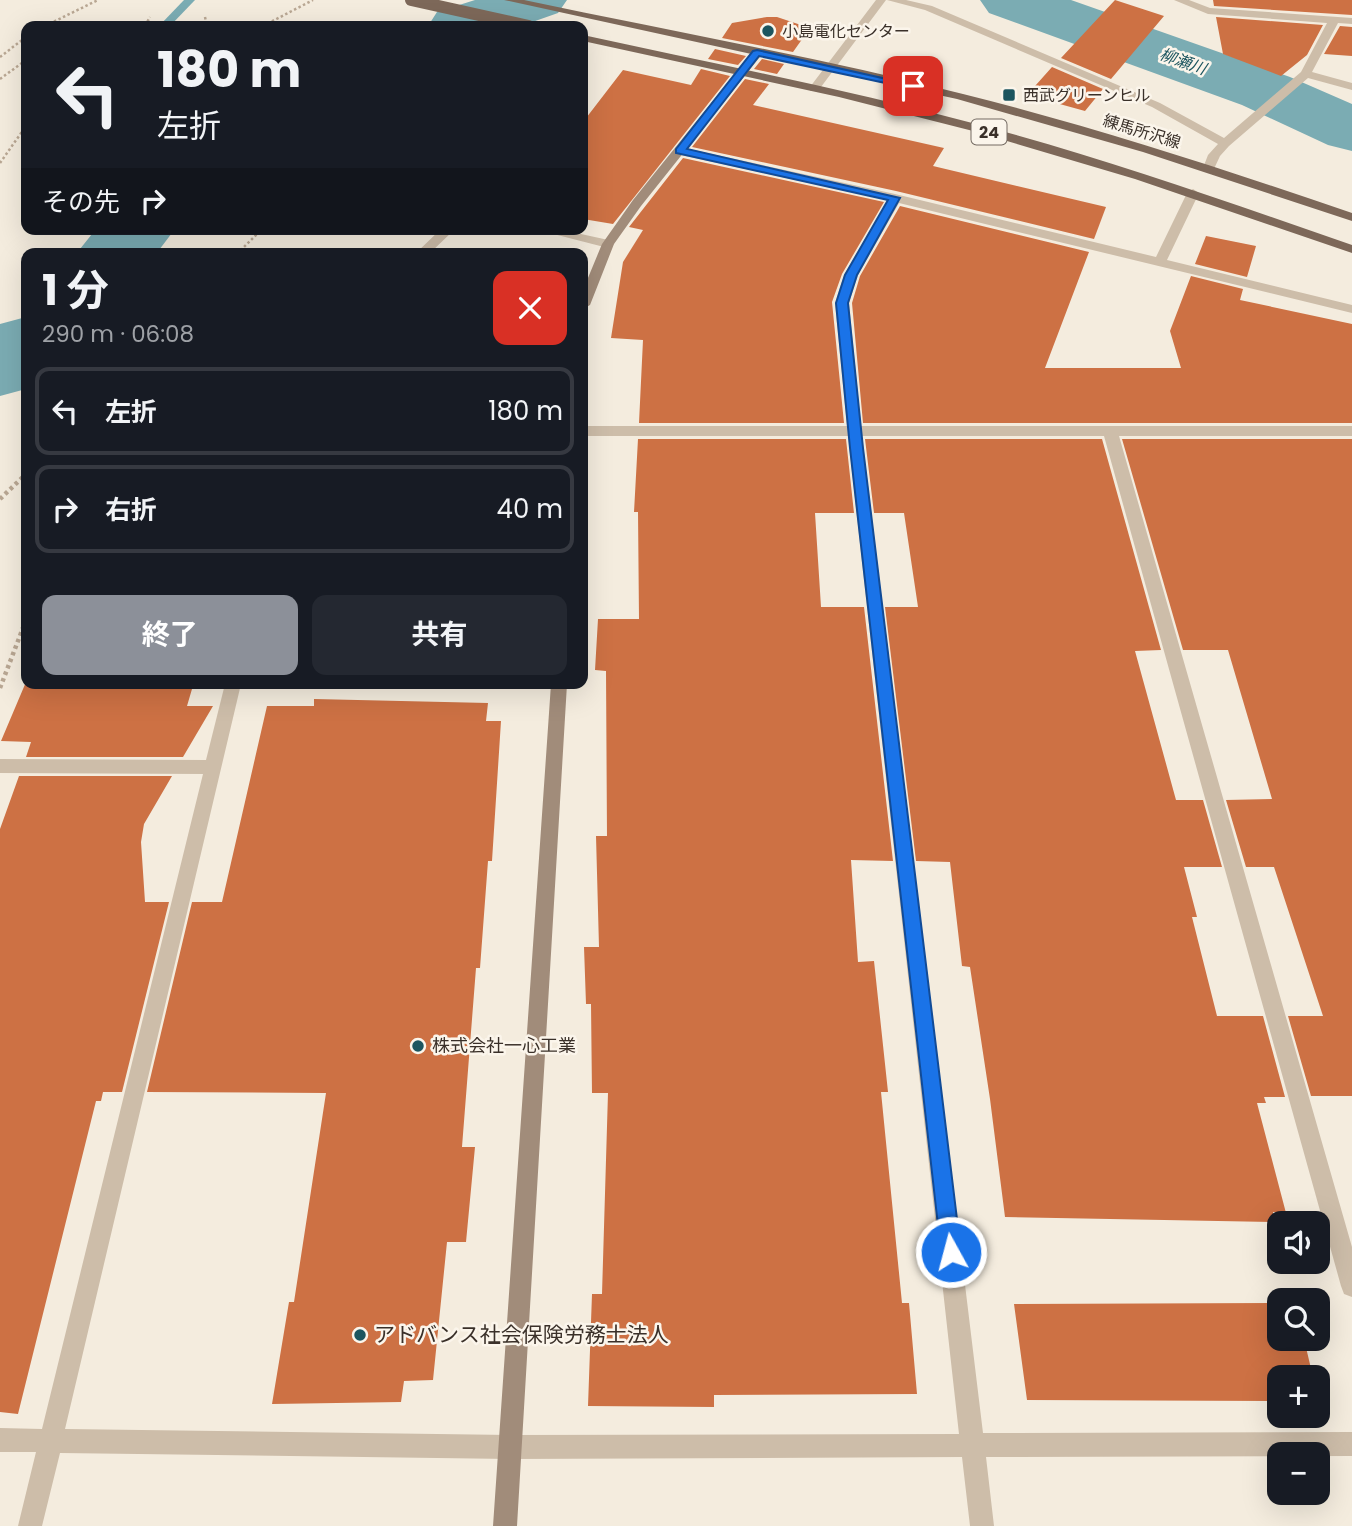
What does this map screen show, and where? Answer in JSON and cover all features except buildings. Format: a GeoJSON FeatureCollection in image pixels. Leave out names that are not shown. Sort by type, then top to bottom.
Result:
{"type":"FeatureCollection","features":[{"type":"Feature","properties":{"kind":"main road"},"geometry":{"type":"LineString","coordinates":[[411,0],[506,21]]}},
{"type":"Feature","properties":{"kind":"main road","name":"練馬所沢線"},"geometry":{"type":"LineString","coordinates":[[509,0],[830,67],[1021,113],[1209,168],[1352,217]]}},
{"type":"Feature","properties":{"kind":"main road","name":"24"},"geometry":{"type":"LineString","coordinates":[[588,39],[814,89],[1011,138],[1193,193],[1352,249]]}},
{"type":"Feature","properties":{"kind":"street"},"geometry":{"type":"LineString","coordinates":[[814,89],[881,0]]}},
{"type":"Feature","properties":{"kind":"street"},"geometry":{"type":"LineString","coordinates":[[892,0],[929,8],[1042,59],[1156,105],[1224,143]]}},
{"type":"Feature","properties":{"kind":"street"},"geometry":{"type":"LineString","coordinates":[[1179,0],[1208,11],[1352,21]]}},
{"type":"Feature","properties":{"kind":"street"},"geometry":{"type":"LineString","coordinates":[[1209,168],[1214,155],[1224,143],[1306,74],[1334,20]]}},
{"type":"Feature","properties":{"kind":"street"},"geometry":{"type":"LineString","coordinates":[[588,293],[608,244],[637,203],[757,53]]}},
{"type":"Feature","properties":{"kind":"street"},"geometry":{"type":"LineString","coordinates":[[1306,74],[1352,87]]}},
{"type":"Feature","properties":{"kind":"street"},"geometry":{"type":"LineString","coordinates":[[680,151],[895,198],[1352,309]]}},
{"type":"Feature","properties":{"kind":"street"},"geometry":{"type":"LineString","coordinates":[[1159,264],[1193,193]]}},
{"type":"Feature","properties":{"kind":"street"},"geometry":{"type":"LineString","coordinates":[[895,198],[851,275],[842,303],[854,429],[982,1526]]}},
{"type":"Feature","properties":{"kind":"street"},"geometry":{"type":"LineString","coordinates":[[428,248],[442,235]]}},
{"type":"Feature","properties":{"kind":"street"},"geometry":{"type":"LineString","coordinates":[[567,235],[608,244]]}},
{"type":"Feature","properties":{"kind":"street"},"geometry":{"type":"LineString","coordinates":[[1110,430],[1352,1286]]}},
{"type":"Feature","properties":{"kind":"street"},"geometry":{"type":"LineString","coordinates":[[588,431],[1352,431]]}},
{"type":"Feature","properties":{"kind":"street"},"geometry":{"type":"LineString","coordinates":[[30,1526],[232,689]]}},
{"type":"Feature","properties":{"kind":"street"},"geometry":{"type":"LineString","coordinates":[[505,1526],[559,689]]}},
{"type":"Feature","properties":{"kind":"street"},"geometry":{"type":"LineString","coordinates":[[0,766],[212,766]]}},
{"type":"Feature","properties":{"kind":"street"},"geometry":{"type":"LineString","coordinates":[[0,1440],[510,1447],[1352,1444]]}},
{"type":"Feature","properties":{"kind":"path"},"geometry":{"type":"LineString","coordinates":[[55,21],[98,0]]}},
{"type":"Feature","properties":{"kind":"path"},"geometry":{"type":"LineString","coordinates":[[273,21],[313,0]]}},
{"type":"Feature","properties":{"kind":"path"},"geometry":{"type":"LineString","coordinates":[[148,21],[150,17]]}},
{"type":"Feature","properties":{"kind":"path"},"geometry":{"type":"LineString","coordinates":[[205,17],[206,21]]}},
{"type":"Feature","properties":{"kind":"path"},"geometry":{"type":"LineString","coordinates":[[0,57],[21,41]]}},
{"type":"Feature","properties":{"kind":"path"},"geometry":{"type":"LineString","coordinates":[[0,79],[21,64]]}},
{"type":"Feature","properties":{"kind":"path"},"geometry":{"type":"LineString","coordinates":[[0,163],[21,133]]}},
{"type":"Feature","properties":{"kind":"path"},"geometry":{"type":"LineString","coordinates":[[243,248],[256,235]]}},
{"type":"Feature","properties":{"kind":"path"},"geometry":{"type":"LineString","coordinates":[[0,499],[21,479]]}},
{"type":"Feature","properties":{"kind":"path"},"geometry":{"type":"LineString","coordinates":[[0,688],[21,633]]}},
{"type":"Feature","properties":{"kind":"waterway"},"geometry":{"type":"LineString","coordinates":[[169,21],[190,0]]}},
{"type":"Feature","properties":{"kind":"waterway","name":"柳瀬川"},"geometry":{"type":"LineString","coordinates":[[475,21],[536,0]]}},
{"type":"Feature","properties":{"kind":"waterway","name":"柳瀬川"},"geometry":{"type":"LineString","coordinates":[[1011,0],[1266,91],[1352,130]]}},
{"type":"Feature","properties":{"kind":"waterway","name":"柳瀬川"},"geometry":{"type":"LineString","coordinates":[[120,248],[132,235]]}},
{"type":"Feature","properties":{"kind":"waterway","name":"柳瀬川"},"geometry":{"type":"LineString","coordinates":[[0,370],[21,347]]}},
{"type":"Feature","properties":{"kind":"place","name":"小島電化センター"},"geometry":{"type":"Point","coordinates":[768,31]}},
{"type":"Feature","properties":{"kind":"place","name":"西武グリーンヒル"},"geometry":{"type":"Point","coordinates":[1009,95]}},
{"type":"Feature","properties":{"kind":"place","name":"株式会社一心工業"},"geometry":{"type":"Point","coordinates":[418,1046]}},
{"type":"Feature","properties":{"kind":"place","name":"アドバンス社会保険労務士法人"},"geometry":{"type":"Point","coordinates":[360,1335]}},
{"type":"Feature","properties":{"kind":"route"},"geometry":{"type":"LineString","coordinates":[[913,86],[757,53],[680,151],[895,198],[851,275],[842,303],[856,448],[951,1252]]}}]}
